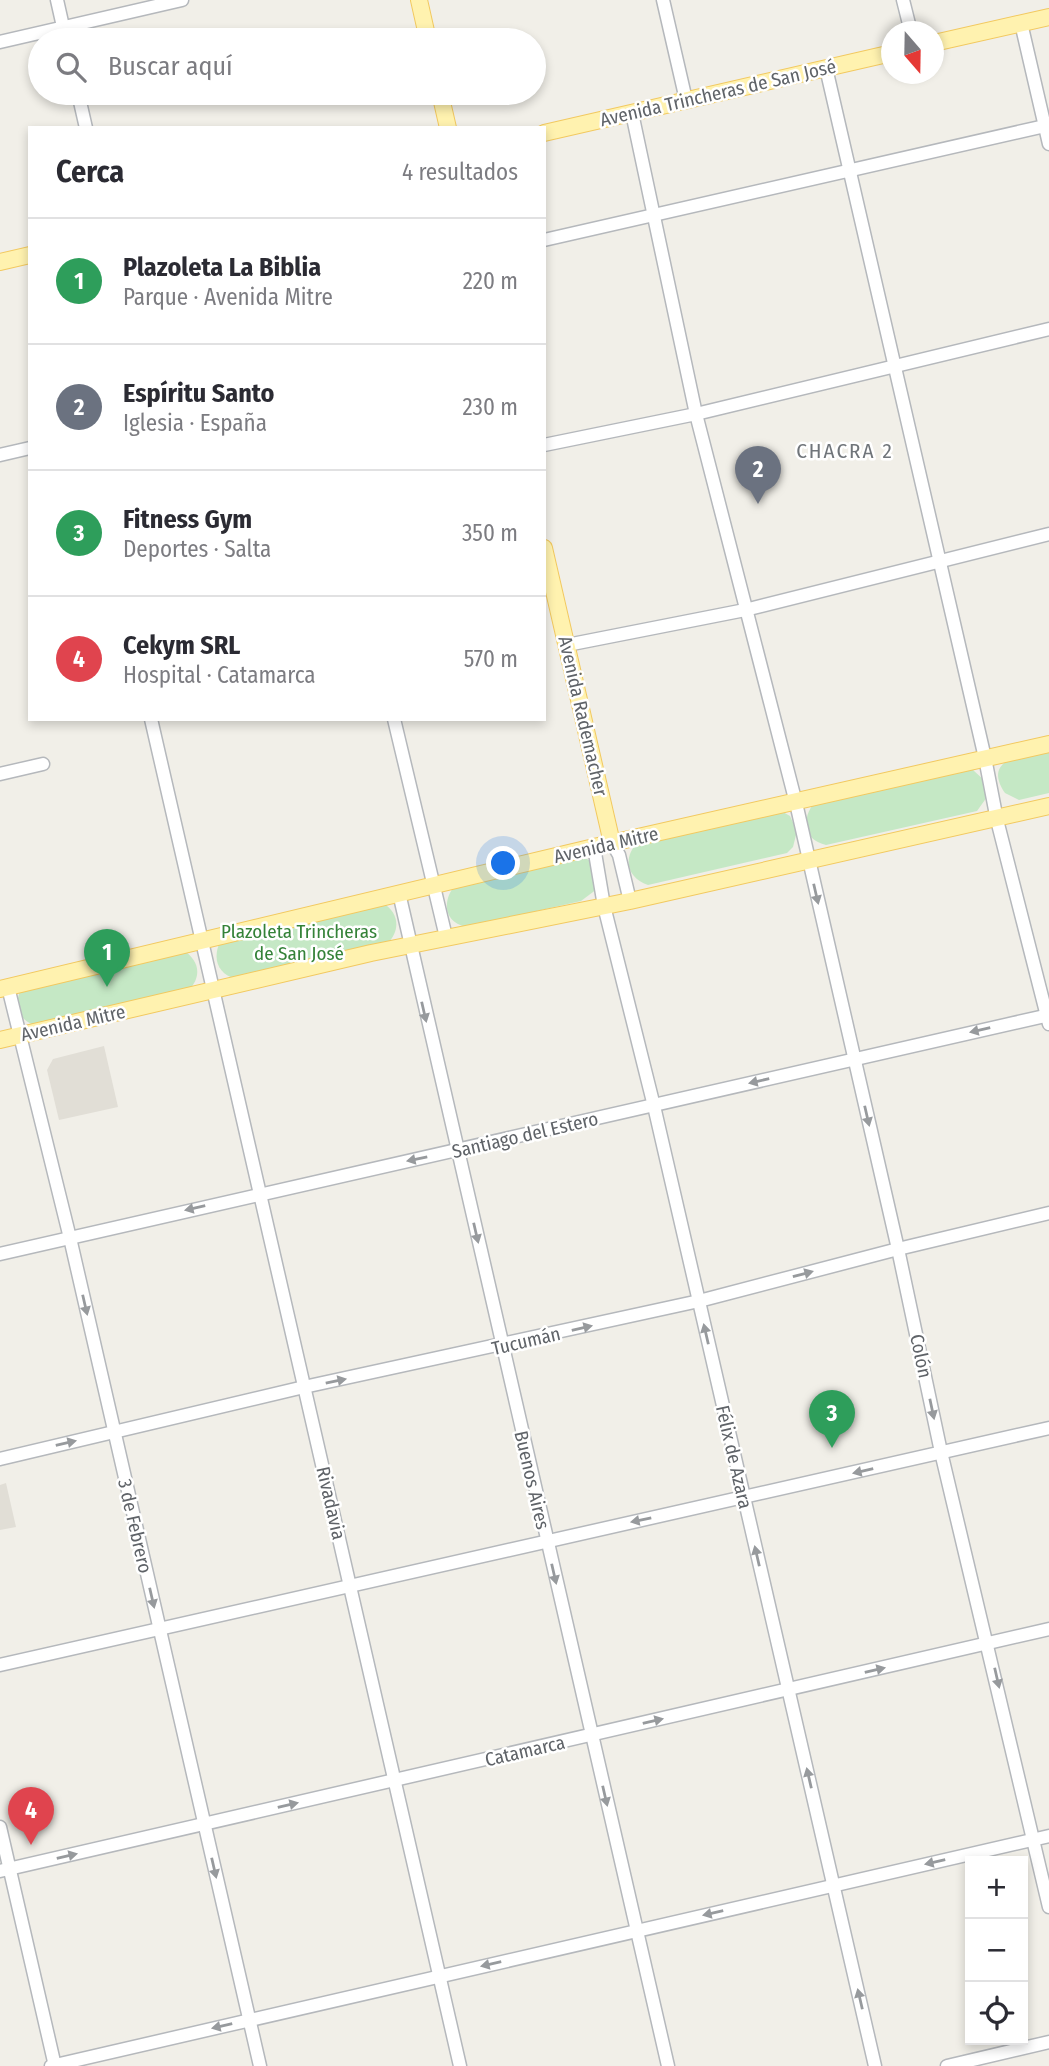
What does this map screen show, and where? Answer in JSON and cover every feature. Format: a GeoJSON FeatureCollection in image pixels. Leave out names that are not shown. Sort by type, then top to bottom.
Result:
{"type":"FeatureCollection","features":[{"type":"Feature","properties":{"kind":"main road"},"geometry":{"type":"LineString","coordinates":[[419,0],[425,28]]}},
{"type":"Feature","properties":{"kind":"main road"},"geometry":{"type":"LineString","coordinates":[[944,40],[1049,17]]}},
{"type":"Feature","properties":{"kind":"main road","name":"Avenida Trincheras de San José"},"geometry":{"type":"LineString","coordinates":[[546,133],[881,55]]}},
{"type":"Feature","properties":{"kind":"main road"},"geometry":{"type":"LineString","coordinates":[[443,105],[448,126]]}},
{"type":"Feature","properties":{"kind":"main road"},"geometry":{"type":"LineString","coordinates":[[0,262],[28,255]]}},
{"type":"Feature","properties":{"kind":"main road","name":"Avenida Rademacher"},"geometry":{"type":"LineString","coordinates":[[546,556],[612,843]]}},
{"type":"Feature","properties":{"kind":"main road","name":"Avenida Mitre"},"geometry":{"type":"LineString","coordinates":[[4,988],[594,847],[1049,744]]}},
{"type":"Feature","properties":{"kind":"main road","name":"Avenida Mitre"},"geometry":{"type":"LineString","coordinates":[[0,1040],[409,945],[631,901],[997,820],[1049,806]]}},
{"type":"Feature","properties":{"kind":"street"},"geometry":{"type":"LineString","coordinates":[[57,0],[64,28]]}},
{"type":"Feature","properties":{"kind":"street"},"geometry":{"type":"LineString","coordinates":[[86,28],[182,0]]}},
{"type":"Feature","properties":{"kind":"street"},"geometry":{"type":"LineString","coordinates":[[663,0],[686,100]]}},
{"type":"Feature","properties":{"kind":"street"},"geometry":{"type":"LineString","coordinates":[[903,0],[908,21]]}},
{"type":"Feature","properties":{"kind":"street"},"geometry":{"type":"LineString","coordinates":[[1021,23],[1047,125],[1049,144]]}},
{"type":"Feature","properties":{"kind":"street"},"geometry":{"type":"LineString","coordinates":[[0,42],[28,39]]}},
{"type":"Feature","properties":{"kind":"street"},"geometry":{"type":"LineString","coordinates":[[826,68],[997,820],[1048,1018]]}},
{"type":"Feature","properties":{"kind":"street"},"geometry":{"type":"LineString","coordinates":[[81,105],[86,126]]}},
{"type":"Feature","properties":{"kind":"street","name":"Colón"},"geometry":{"type":"LineString","coordinates":[[632,113],[656,214],[696,414],[796,803],[898,1249],[941,1452],[1049,1907]]}},
{"type":"Feature","properties":{"kind":"street"},"geometry":{"type":"LineString","coordinates":[[546,240],[1047,125]]}},
{"type":"Feature","properties":{"kind":"street"},"geometry":{"type":"LineString","coordinates":[[546,445],[696,414],[894,364],[1049,330]]}},
{"type":"Feature","properties":{"kind":"street"},"geometry":{"type":"LineString","coordinates":[[0,455],[28,448]]}},
{"type":"Feature","properties":{"kind":"street"},"geometry":{"type":"LineString","coordinates":[[567,645],[745,610],[1049,534]]}},
{"type":"Feature","properties":{"kind":"street","name":"Rivadavia"},"geometry":{"type":"LineString","coordinates":[[150,721],[460,2066]]}},
{"type":"Feature","properties":{"kind":"street"},"geometry":{"type":"LineString","coordinates":[[394,721],[446,937]]}},
{"type":"Feature","properties":{"kind":"street"},"geometry":{"type":"LineString","coordinates":[[0,774],[43,764]]}},
{"type":"Feature","properties":{"kind":"street"},"geometry":{"type":"LineString","coordinates":[[612,843],[619,855],[631,901]]}},
{"type":"Feature","properties":{"kind":"street","name":"Félix de Azara"},"geometry":{"type":"LineString","coordinates":[[594,847],[604,906],[654,1106],[875,2066]]}},
{"type":"Feature","properties":{"kind":"street","name":"Buenos Aires"},"geometry":{"type":"LineString","coordinates":[[399,893],[668,2066]]}},
{"type":"Feature","properties":{"kind":"street","name":"3 de Febrero"},"geometry":{"type":"LineString","coordinates":[[4,988],[20,1036],[70,1238],[260,2066]]}},
{"type":"Feature","properties":{"kind":"street","name":"Santiago del Estero"},"geometry":{"type":"LineString","coordinates":[[0,1254],[853,1059],[1048,1018]]}},
{"type":"Feature","properties":{"kind":"street","name":"Tucumán"},"geometry":{"type":"LineString","coordinates":[[0,1459],[304,1387],[699,1301],[1049,1213]]}},
{"type":"Feature","properties":{"kind":"street"},"geometry":{"type":"LineString","coordinates":[[0,1665],[546,1539],[744,1499],[1049,1428]]}},
{"type":"Feature","properties":{"kind":"street","name":"Catamarca"},"geometry":{"type":"LineString","coordinates":[[5,1870],[1049,1629]]}},
{"type":"Feature","properties":{"kind":"street"},"geometry":{"type":"LineString","coordinates":[[0,1827],[5,1870],[53,2066],[1049,1836]]}},
{"type":"Feature","properties":{"kind":"street"},"geometry":{"type":"LineString","coordinates":[[947,2066],[1049,2042]]}},
{"type":"Feature","properties":{"kind":"shaded area"},"geometry":{"type":"Polygon","coordinates":[[[104,1046],[118,1107],[59,1120],[47,1070],[53,1059],[104,1046]]]}},
{"type":"Feature","properties":{"kind":"shaded area"},"geometry":{"type":"Polygon","coordinates":[[[6,1483],[16,1527],[0,1530],[0,1485],[6,1483]]]}},
{"type":"Feature","properties":{"kind":"green space"},"geometry":{"type":"Polygon","coordinates":[[[1049,748],[1049,793],[1019,800],[1005,793],[998,772],[1002,765],[1018,756],[1049,748]]]}},
{"type":"Feature","properties":{"kind":"green space"},"geometry":{"type":"Polygon","coordinates":[[[964,769],[973,770],[985,781],[987,797],[977,811],[826,845],[813,838],[807,828],[806,821],[815,802],[964,769]]]}},
{"type":"Feature","properties":{"kind":"green space"},"geometry":{"type":"Polygon","coordinates":[[[783,812],[790,816],[797,831],[793,847],[787,853],[648,885],[631,873],[630,854],[638,842],[783,812]]]}},
{"type":"Feature","properties":{"kind":"green space"},"geometry":{"type":"Polygon","coordinates":[[[584,857],[590,861],[597,889],[581,901],[466,927],[458,924],[449,915],[448,897],[456,884],[584,857]]]}},
{"type":"Feature","properties":{"kind":"green space","name":"Plazoleta Trincheras de San José"},"geometry":{"type":"Polygon","coordinates":[[[383,903],[392,912],[396,922],[395,933],[387,944],[236,979],[225,974],[218,965],[220,942],[383,903]]]}},
{"type":"Feature","properties":{"kind":"green space"},"geometry":{"type":"Polygon","coordinates":[[[183,950],[193,959],[197,969],[196,980],[188,991],[37,1026],[22,1017],[19,1012],[21,989],[183,950]]]}},
{"type":"Feature","properties":{"kind":"place","name":"Espíritu Santo"},"geometry":{"type":"Point","coordinates":[758,504]}},
{"type":"Feature","properties":{"kind":"place","name":"Plazoleta La Biblia"},"geometry":{"type":"Point","coordinates":[107,987]}},
{"type":"Feature","properties":{"kind":"place","name":"Fitness Gym"},"geometry":{"type":"Point","coordinates":[832,1448]}},
{"type":"Feature","properties":{"kind":"place","name":"Cekym SRL"},"geometry":{"type":"Point","coordinates":[31,1845]}},
{"type":"Feature","properties":{"kind":"district","name":"CHACRA 2"},"geometry":{"type":"Point","coordinates":[845,451]}}]}
